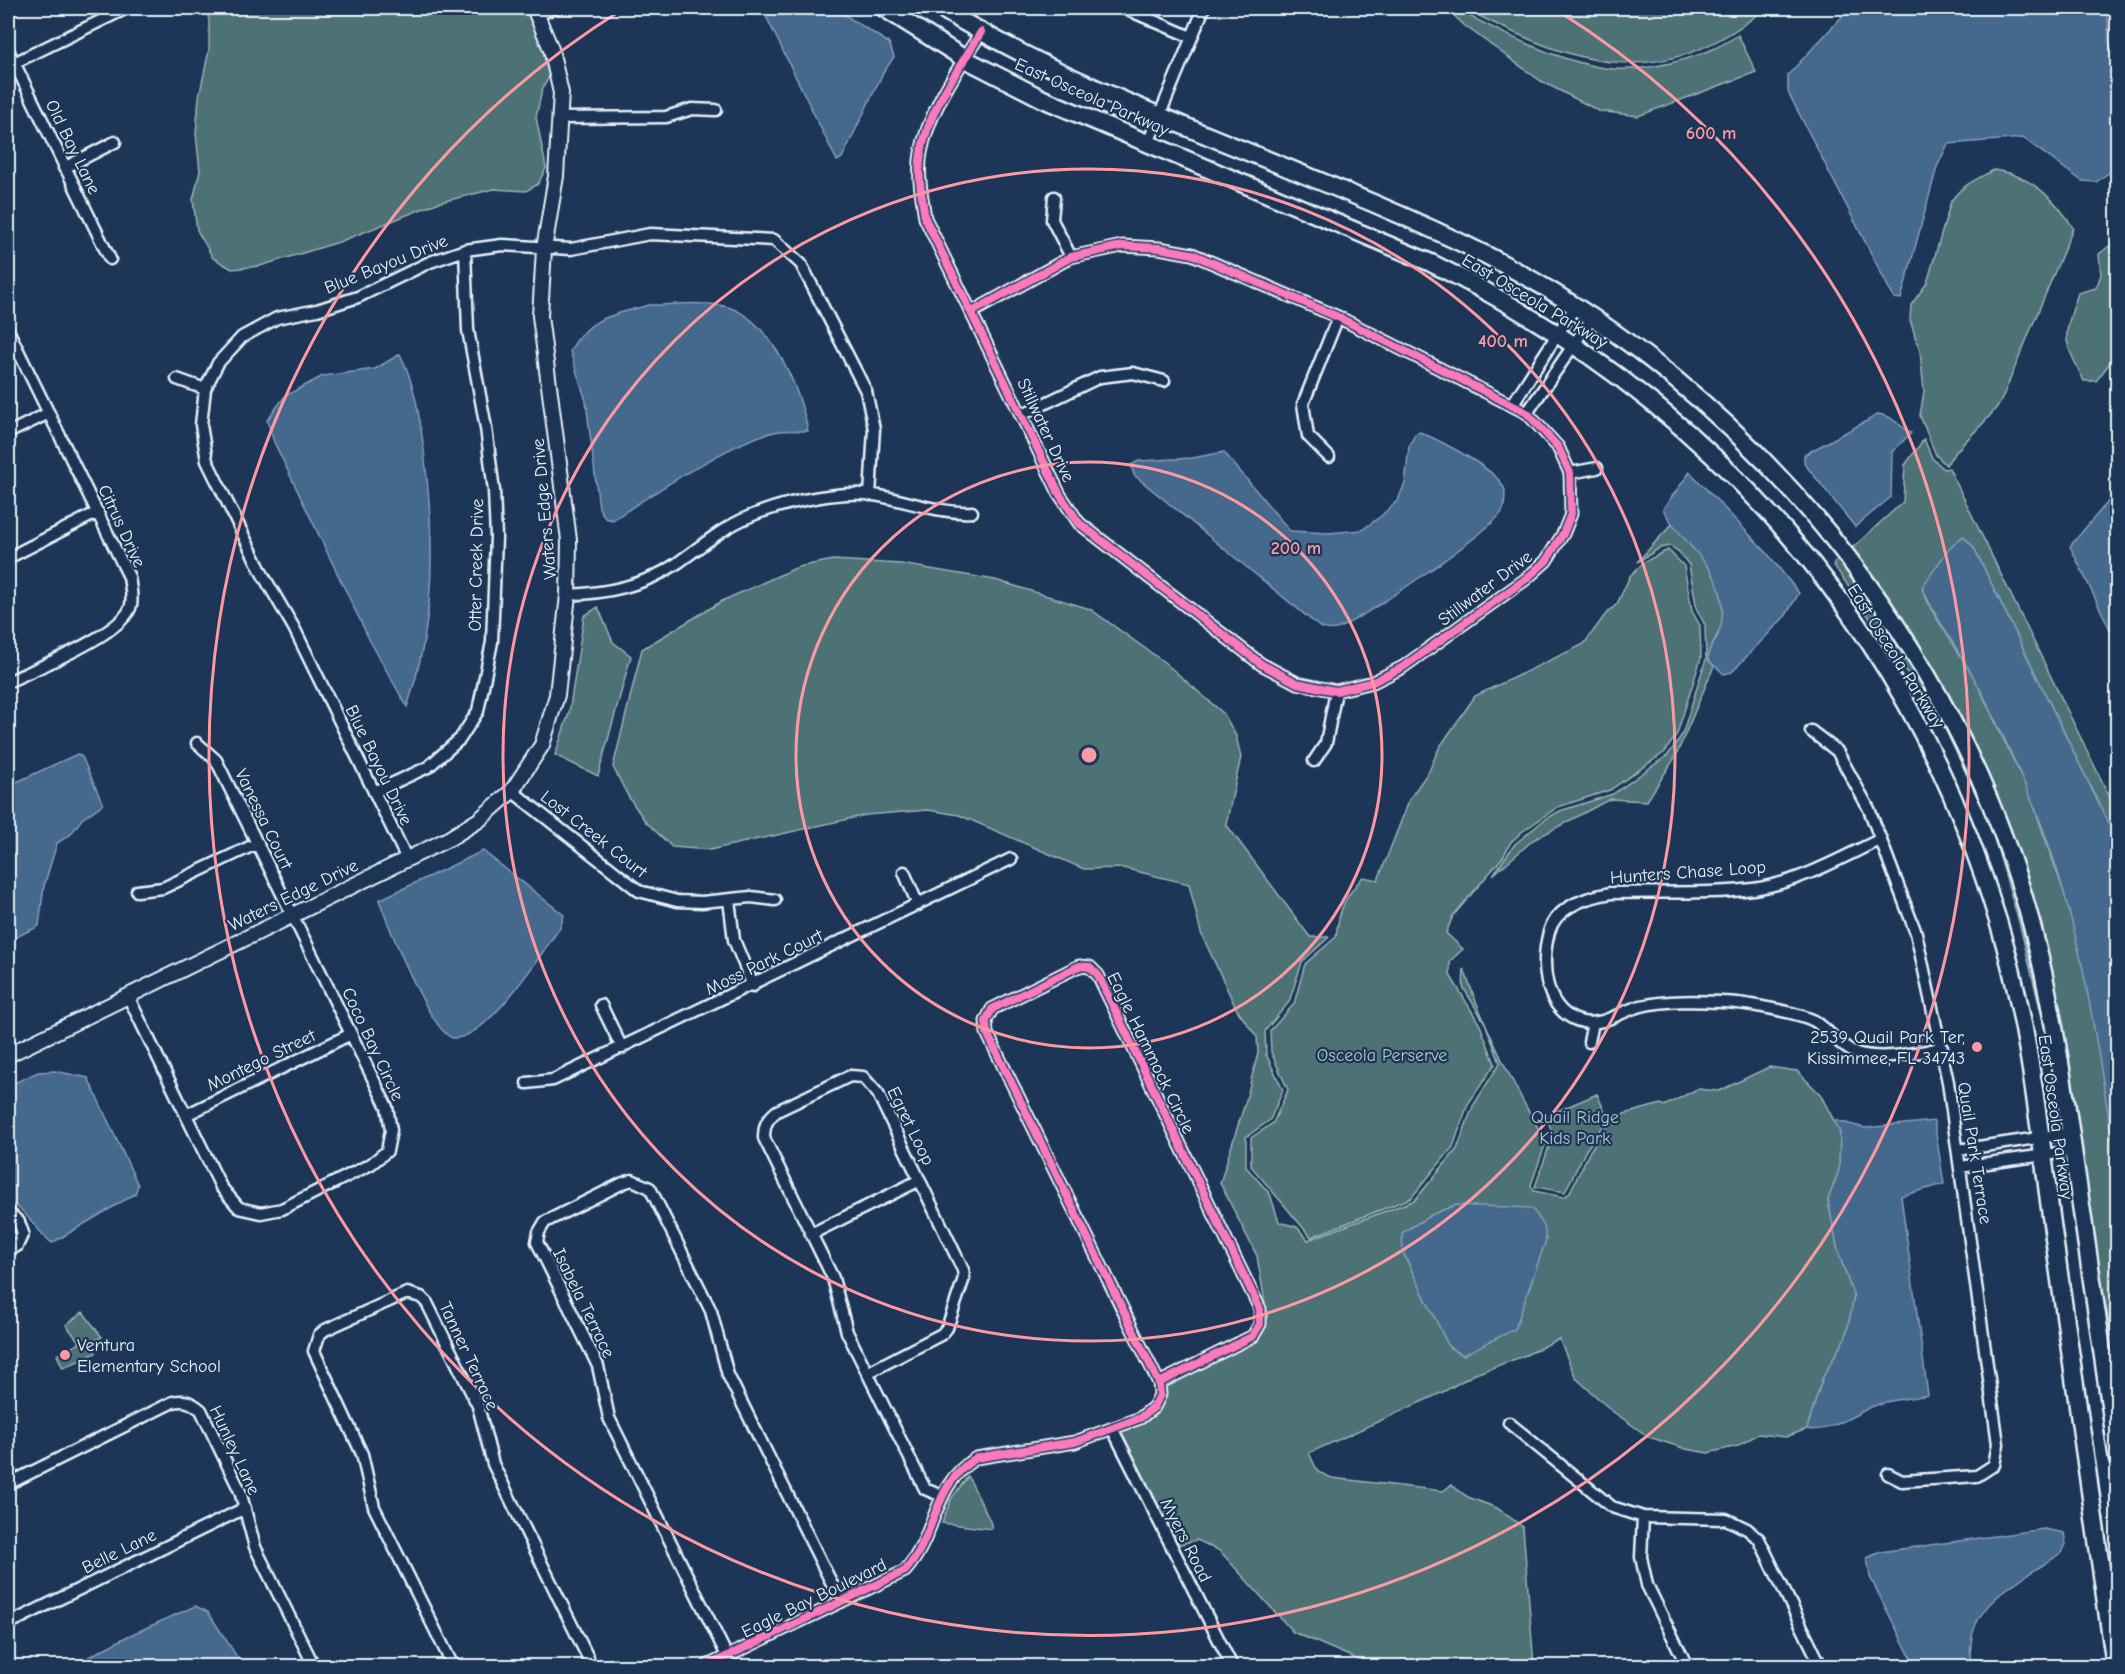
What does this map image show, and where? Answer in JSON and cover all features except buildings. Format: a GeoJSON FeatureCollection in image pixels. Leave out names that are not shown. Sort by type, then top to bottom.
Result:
{"type":"FeatureCollection","features":[{"type":"Feature","properties":{"kind":"main road","name":"East Osceola Parkway"},"geometry":{"type":"LineString","coordinates":[[884,8],[965,59],[1043,99],[1431,263],[1473,284],[1575,343],[1688,431],[1775,519],[1839,599],[1896,686],[1919,727],[1956,806],[1999,923],[2022,1018],[2115,1666]]}},
{"type":"Feature","properties":{"kind":"main road","name":"East Osceola Parkway"},"geometry":{"type":"LineString","coordinates":[[940,8],[981,32],[1041,62],[1441,233],[1532,280],[1592,318],[1666,372],[1766,464],[1807,509],[1862,578],[1918,662],[1961,742],[2016,874],[2046,981],[2071,1133],[2118,1460]]}},
{"type":"Feature","properties":{"kind":"street"},"geometry":{"type":"LineString","coordinates":[[14,63],[127,8]]}},
{"type":"Feature","properties":{"kind":"street"},"geometry":{"type":"LineString","coordinates":[[535,11],[554,8]]}},
{"type":"Feature","properties":{"kind":"street"},"geometry":{"type":"LineString","coordinates":[[1124,8],[1191,36]]}},
{"type":"Feature","properties":{"kind":"street"},"geometry":{"type":"LineString","coordinates":[[1148,143],[1204,8]]}},
{"type":"Feature","properties":{"kind":"street","name":"Waters Edge Drive"},"geometry":{"type":"LineString","coordinates":[[8,1055],[407,859],[479,820],[512,791],[542,745],[557,695],[568,595],[568,540],[540,316],[543,249],[556,176],[561,93],[551,49],[535,11]]}},
{"type":"Feature","properties":{"kind":"street","name":"Stillwater Drive"},"geometry":{"type":"LineString","coordinates":[[972,312],[1071,258],[1122,246],[1159,248],[1192,254],[1338,317],[1527,413],[1558,447],[1570,473],[1571,514],[1563,534],[1546,561],[1526,579],[1403,667],[1373,682],[1336,691],[1298,683],[1261,664],[1079,523],[1060,495],[1023,414],[972,312],[925,218],[920,187],[921,152],[927,131],[981,32]]}},
{"type":"Feature","properties":{"kind":"street","name":"Old Bay Lane"},"geometry":{"type":"LineString","coordinates":[[8,50],[110,259]]}},
{"type":"Feature","properties":{"kind":"street"},"geometry":{"type":"LineString","coordinates":[[561,118],[666,117],[692,109],[716,110]]}},
{"type":"Feature","properties":{"kind":"street"},"geometry":{"type":"LineString","coordinates":[[64,168],[115,142]]}},
{"type":"Feature","properties":{"kind":"street"},"geometry":{"type":"LineString","coordinates":[[1054,197],[1052,220],[1071,258]]}},
{"type":"Feature","properties":{"kind":"street","name":"Blue Bayou Drive"},"geometry":{"type":"LineString","coordinates":[[407,859],[294,628],[213,479],[207,461],[201,425],[205,389],[218,363],[242,337],[264,323],[358,297],[430,262],[465,250],[502,244],[543,249],[571,249],[650,234],[774,240],[801,264],[866,391],[874,429],[870,495]]}},
{"type":"Feature","properties":{"kind":"street","name":"Otter Creek Drive"},"geometry":{"type":"LineString","coordinates":[[374,792],[428,767],[460,739],[478,711],[492,642],[496,537],[494,491],[486,428],[468,330],[465,250]]}},
{"type":"Feature","properties":{"kind":"street"},"geometry":{"type":"LineString","coordinates":[[1512,405],[1575,307]]}},
{"type":"Feature","properties":{"kind":"street"},"geometry":{"type":"LineString","coordinates":[[1329,457],[1308,436],[1302,404],[1338,317]]}},
{"type":"Feature","properties":{"kind":"street"},"geometry":{"type":"LineString","coordinates":[[1527,413],[1592,318]]}},
{"type":"Feature","properties":{"kind":"street","name":"Citrus Drive"},"geometry":{"type":"LineString","coordinates":[[8,330],[129,577],[132,604],[124,621],[100,637],[8,682]]}},
{"type":"Feature","properties":{"kind":"street"},"geometry":{"type":"LineString","coordinates":[[1023,414],[1100,377],[1133,373],[1164,381]]}},
{"type":"Feature","properties":{"kind":"street"},"geometry":{"type":"LineString","coordinates":[[177,379],[205,389]]}},
{"type":"Feature","properties":{"kind":"street"},"geometry":{"type":"LineString","coordinates":[[8,434],[49,413]]}},
{"type":"Feature","properties":{"kind":"street"},"geometry":{"type":"LineString","coordinates":[[1570,473],[1597,468]]}},
{"type":"Feature","properties":{"kind":"street"},"geometry":{"type":"LineString","coordinates":[[568,595],[604,593],[636,584],[675,565],[713,535],[761,512],[814,499],[870,495],[928,505],[950,513],[972,512]]}},
{"type":"Feature","properties":{"kind":"street"},"geometry":{"type":"LineString","coordinates":[[8,558],[98,512]]}},
{"type":"Feature","properties":{"kind":"street"},"geometry":{"type":"LineString","coordinates":[[1314,761],[1326,742],[1336,691]]}},
{"type":"Feature","properties":{"kind":"street","name":"Quail Park Terrace"},"geometry":{"type":"LineString","coordinates":[[1811,731],[1837,751],[1869,809],[1916,933],[1942,1048],[1998,1443],[1994,1465],[1977,1476],[1902,1481],[1888,1474]]}},
{"type":"Feature","properties":{"kind":"street","name":"Vanessa Court"},"geometry":{"type":"LineString","coordinates":[[197,743],[216,760],[294,915]]}},
{"type":"Feature","properties":{"kind":"street","name":"Lost Creek Court"},"geometry":{"type":"LineString","coordinates":[[512,791],[639,891],[677,901],[752,897],[775,900]]}},
{"type":"Feature","properties":{"kind":"street","name":"Hunters Chase Loop"},"geometry":{"type":"LineString","coordinates":[[1593,1023],[1577,1020],[1562,1011],[1547,984],[1544,959],[1550,929],[1564,909],[1590,896],[1611,893],[1753,889],[1782,882],[1823,866],[1881,838]]}},
{"type":"Feature","properties":{"kind":"street"},"geometry":{"type":"LineString","coordinates":[[137,891],[163,888],[258,843]]}},
{"type":"Feature","properties":{"kind":"street","name":"Moss Park Court"},"geometry":{"type":"LineString","coordinates":[[527,1083],[553,1080],[753,986],[1011,859]]}},
{"type":"Feature","properties":{"kind":"street"},"geometry":{"type":"LineString","coordinates":[[904,872],[918,905]]}},
{"type":"Feature","properties":{"kind":"street"},"geometry":{"type":"LineString","coordinates":[[729,900],[734,939],[753,986]]}},
{"type":"Feature","properties":{"kind":"street","name":"Coco Bay Circle"},"geometry":{"type":"LineString","coordinates":[[128,996],[221,1187],[239,1208],[261,1213],[282,1209],[371,1164],[387,1151],[391,1130],[387,1107],[294,915]]}},
{"type":"Feature","properties":{"kind":"street","name":"Eagle Hammock Circle"},"geometry":{"type":"LineString","coordinates":[[1079,966],[1090,967],[1098,975],[1260,1309],[1260,1324],[1253,1336],[1159,1383],[987,1033],[986,1021],[992,1009],[1079,966]]}},
{"type":"Feature","properties":{"kind":"street"},"geometry":{"type":"LineString","coordinates":[[1590,1042],[1593,1023],[1605,1021],[1640,1006],[1726,1002],[1815,1021],[1854,1052],[1885,1058],[1942,1048]]}},
{"type":"Feature","properties":{"kind":"street"},"geometry":{"type":"LineString","coordinates":[[601,1005],[622,1048]]}},
{"type":"Feature","properties":{"kind":"street","name":"Montego Street"},"geometry":{"type":"LineString","coordinates":[[186,1115],[351,1034]]}},
{"type":"Feature","properties":{"kind":"street","name":"Egret Loop"},"geometry":{"type":"LineString","coordinates":[[867,1373],[942,1334],[947,1328],[964,1278],[963,1270],[878,1094],[862,1077],[850,1076],[777,1111],[768,1118],[764,1127],[764,1137],[833,1278],[847,1332],[867,1373],[925,1489],[942,1496]]}},
{"type":"Feature","properties":{"kind":"street"},"geometry":{"type":"LineString","coordinates":[[1958,1150],[2071,1133]]}},
{"type":"Feature","properties":{"kind":"street"},"geometry":{"type":"LineString","coordinates":[[1960,1167],[2073,1151]]}},
{"type":"Feature","properties":{"kind":"street","name":"Isabela Terrace"},"geometry":{"type":"LineString","coordinates":[[728,1656],[609,1418],[598,1366],[537,1242],[539,1232],[545,1222],[623,1184],[632,1180],[650,1188],[711,1311],[728,1375],[841,1602]]}},
{"type":"Feature","properties":{"kind":"street"},"geometry":{"type":"LineString","coordinates":[[811,1234],[920,1180]]}},
{"type":"Feature","properties":{"kind":"street"},"geometry":{"type":"LineString","coordinates":[[8,1212],[19,1222],[23,1233],[17,1246],[8,1251]]}},
{"type":"Feature","properties":{"kind":"street","name":"Tanner Terrace"},"geometry":{"type":"LineString","coordinates":[[453,1666],[374,1507],[362,1454],[314,1351],[319,1335],[324,1330],[406,1293],[421,1297],[428,1303],[478,1406],[493,1464],[592,1666]]}},
{"type":"Feature","properties":{"kind":"street"},"geometry":{"type":"LineString","coordinates":[[1112,1428],[1140,1418],[1154,1407],[1160,1395],[1159,1383]]}},
{"type":"Feature","properties":{"kind":"street","name":"Hunley Lane"},"geometry":{"type":"LineString","coordinates":[[8,1484],[183,1400],[201,1410],[240,1491],[255,1547],[314,1666]]}},
{"type":"Feature","properties":{"kind":"street"},"geometry":{"type":"LineString","coordinates":[[1509,1423],[1612,1507],[1643,1517],[1726,1519],[1747,1528],[1760,1539],[1819,1666]]}},
{"type":"Feature","properties":{"kind":"street","name":"Eagle Bay Boulevard"},"geometry":{"type":"LineString","coordinates":[[707,1666],[905,1571],[919,1554],[950,1479],[976,1458],[1086,1438],[1112,1428]]}},
{"type":"Feature","properties":{"kind":"street","name":"Myers Road"},"geometry":{"type":"LineString","coordinates":[[1112,1428],[1232,1666]]}},
{"type":"Feature","properties":{"kind":"street","name":"Belle Lane"},"geometry":{"type":"LineString","coordinates":[[8,1624],[245,1508]]}},
{"type":"Feature","properties":{"kind":"street"},"geometry":{"type":"LineString","coordinates":[[1643,1517],[1641,1557],[1647,1586],[1687,1666]]}},
{"type":"Feature","properties":{"kind":"green space"},"geometry":{"type":"Polygon","coordinates":[[[206,8],[527,8],[546,51],[551,73],[542,90],[536,117],[546,168],[538,184],[526,191],[494,189],[437,203],[339,242],[260,266],[232,269],[213,258],[197,230],[193,200],[200,171],[196,134],[199,97],[209,50],[209,20],[206,8]]]}},
{"type":"Feature","properties":{"kind":"green space"},"geometry":{"type":"Polygon","coordinates":[[[1446,8],[1454,8],[1488,26],[1560,57],[1579,63],[1615,69],[1652,67],[1671,63],[1724,44],[1738,35],[1756,72],[1638,116],[1599,111],[1541,81],[1465,26],[1446,8]]]}},
{"type":"Feature","properties":{"kind":"green space"},"geometry":{"type":"Polygon","coordinates":[[[1464,8],[1766,8],[1727,35],[1690,53],[1653,62],[1617,62],[1580,56],[1543,45],[1464,8]]]}},
{"type":"Feature","properties":{"kind":"green space"},"geometry":{"type":"Polygon","coordinates":[[[1994,170],[2006,172],[2030,182],[2059,207],[2073,228],[2001,401],[1946,465],[1936,455],[1920,416],[1924,391],[1920,351],[1910,320],[1911,305],[1927,283],[1951,201],[1965,187],[1994,170]]]}},
{"type":"Feature","properties":{"kind":"green space"},"geometry":{"type":"Polygon","coordinates":[[[2117,240],[2117,332],[2110,363],[2096,381],[2084,381],[2068,345],[2069,320],[2078,293],[2096,288],[2101,275],[2099,254],[2117,240]]]}},
{"type":"Feature","properties":{"kind":"green space"},"geometry":{"type":"Polygon","coordinates":[[[1924,439],[1932,458],[1944,469],[1949,468],[2117,812],[2117,841],[1974,548],[1964,537],[1922,588],[1931,609],[1975,679],[2030,795],[2073,918],[2097,1028],[2117,1170],[2117,1359],[2006,830],[1849,551],[1903,502],[1905,465],[1924,439]]]}},
{"type":"Feature","properties":{"kind":"green space"},"geometry":{"type":"Polygon","coordinates":[[[1672,524],[1710,569],[1722,597],[1723,611],[1720,630],[1708,655],[1708,660],[1714,666],[1676,756],[1647,801],[1610,799],[1533,840],[1493,875],[1515,844],[1544,820],[1560,811],[1613,794],[1668,755],[1682,735],[1706,659],[1705,625],[1697,610],[1689,565],[1679,552],[1670,546],[1660,548],[1637,562],[1672,524]]]}},
{"type":"Feature","properties":{"kind":"green space","name":"Osceola Perserve"},"geometry":{"type":"Polygon","coordinates":[[[1668,550],[1684,566],[1692,611],[1700,626],[1701,658],[1677,734],[1665,752],[1610,790],[1558,807],[1523,831],[1511,842],[1503,857],[1453,916],[1446,933],[1463,949],[1450,961],[1450,975],[1480,1025],[1495,1064],[1468,1104],[1453,1147],[1411,1198],[1311,1237],[1251,1166],[1251,1138],[1273,1123],[1288,1090],[1271,1052],[1270,1031],[1294,1004],[1305,964],[1336,937],[1341,911],[1351,891],[1363,877],[1378,880],[1410,798],[1429,771],[1439,748],[1475,696],[1584,644],[1605,615],[1617,604],[1630,576],[1644,562],[1668,550]]]}},
{"type":"Feature","properties":{"kind":"green space"},"geometry":{"type":"Polygon","coordinates":[[[1840,558],[1899,642],[1925,686],[1972,778],[1992,825],[2025,922],[2058,1083],[2019,922],[1990,824],[1945,729],[1833,564],[1840,558]]]}},
{"type":"Feature","properties":{"kind":"green space"},"geometry":{"type":"Polygon","coordinates":[[[833,560],[901,564],[995,580],[1090,609],[1164,662],[1224,714],[1236,736],[1241,757],[1226,824],[1310,937],[1329,937],[1302,962],[1289,1002],[1265,1031],[1266,1054],[1283,1090],[1270,1120],[1246,1137],[1246,1167],[1270,1194],[1279,1222],[1297,1227],[1308,1240],[1415,1200],[1457,1149],[1473,1106],[1500,1063],[1485,1023],[1463,987],[1464,969],[1501,1058],[1546,1142],[1531,1185],[1534,1191],[1563,1197],[1569,1194],[1590,1151],[1613,1117],[1661,1104],[1664,1106],[1697,1089],[1719,1091],[1769,1067],[1797,1071],[1820,1094],[1840,1132],[1839,1170],[1828,1200],[1838,1251],[1854,1297],[1846,1336],[1823,1377],[1807,1429],[1786,1437],[1758,1434],[1738,1446],[1708,1453],[1686,1449],[1649,1437],[1612,1411],[1576,1378],[1559,1339],[1526,1355],[1473,1375],[1443,1392],[1309,1453],[1318,1472],[1332,1478],[1443,1491],[1451,1485],[1468,1497],[1497,1508],[1523,1527],[1534,1666],[1373,1666],[1293,1632],[1220,1551],[1197,1540],[1177,1545],[1119,1430],[1144,1420],[1157,1410],[1164,1395],[1165,1385],[1258,1338],[1265,1324],[1266,1309],[1257,1256],[1220,1183],[1258,1053],[1257,1037],[1237,1010],[1201,933],[1189,884],[1123,868],[1084,869],[959,815],[928,810],[866,815],[710,850],[672,847],[645,821],[628,796],[613,767],[642,649],[724,600],[798,567],[833,560]],[[1403,1252],[1449,1347],[1463,1355],[1403,1252]]]}},
{"type":"Feature","properties":{"kind":"green space"},"geometry":{"type":"Polygon","coordinates":[[[598,607],[613,642],[631,656],[598,776],[555,755],[569,713],[584,616],[598,607]]]}},
{"type":"Feature","properties":{"kind":"green space","name":"Quail Ridge Kids Park"},"geometry":{"type":"Polygon","coordinates":[[[1597,1094],[1608,1119],[1586,1150],[1565,1192],[1535,1187],[1553,1135],[1546,1116],[1597,1094]]]}},
{"type":"Feature","properties":{"kind":"green space"},"geometry":{"type":"Polygon","coordinates":[[[83,1312],[102,1337],[91,1343],[96,1353],[63,1368],[57,1355],[80,1343],[66,1325],[83,1312]]]}},
{"type":"Feature","properties":{"kind":"green space"},"geometry":{"type":"Polygon","coordinates":[[[968,1476],[992,1529],[942,1523],[951,1499],[968,1476]]]}},
{"type":"Feature","properties":{"kind":"water"},"geometry":{"type":"Polygon","coordinates":[[[762,8],[834,8],[889,43],[894,57],[883,73],[842,158],[837,161],[762,8]]]}},
{"type":"Feature","properties":{"kind":"water"},"geometry":{"type":"Polygon","coordinates":[[[1850,8],[2107,8],[2109,41],[2117,74],[2117,167],[2096,182],[2082,181],[2023,138],[1948,144],[1937,167],[1901,299],[1894,298],[1788,92],[1788,75],[1850,8]]]}},
{"type":"Feature","properties":{"kind":"water"},"geometry":{"type":"Polygon","coordinates":[[[693,303],[719,305],[737,311],[753,322],[767,337],[790,374],[808,431],[780,431],[742,444],[695,468],[613,520],[605,518],[599,508],[586,401],[570,351],[585,330],[594,324],[613,315],[649,305],[693,303]]]}},
{"type":"Feature","properties":{"kind":"water"},"geometry":{"type":"Polygon","coordinates":[[[400,354],[413,389],[421,426],[428,484],[431,548],[428,612],[417,675],[407,707],[370,641],[274,442],[267,420],[285,396],[323,376],[375,369],[400,354]]]}},
{"type":"Feature","properties":{"kind":"water"},"geometry":{"type":"Polygon","coordinates":[[[1879,414],[1889,417],[1911,433],[1892,452],[1891,497],[1855,527],[1804,463],[1804,455],[1879,414]]]}},
{"type":"Feature","properties":{"kind":"water"},"geometry":{"type":"Polygon","coordinates":[[[1420,432],[1468,457],[1493,474],[1505,491],[1503,510],[1477,535],[1427,573],[1352,621],[1330,630],[1321,628],[1134,475],[1131,465],[1139,461],[1192,458],[1224,452],[1290,531],[1328,533],[1362,530],[1398,500],[1405,483],[1409,447],[1415,434],[1420,432]]]}},
{"type":"Feature","properties":{"kind":"water"},"geometry":{"type":"Polygon","coordinates":[[[1690,472],[1767,553],[1799,593],[1786,615],[1732,672],[1724,674],[1708,660],[1721,623],[1722,607],[1719,589],[1706,564],[1670,521],[1663,509],[1690,472]]]}},
{"type":"Feature","properties":{"kind":"water"},"geometry":{"type":"Polygon","coordinates":[[[2117,491],[2117,644],[2070,546],[2117,491]]]}},
{"type":"Feature","properties":{"kind":"water"},"geometry":{"type":"Polygon","coordinates":[[[1963,536],[1974,548],[2117,841],[2117,1170],[2085,979],[2075,933],[2047,840],[1989,706],[1922,587],[1948,550],[1963,536]]]}},
{"type":"Feature","properties":{"kind":"water"},"geometry":{"type":"Polygon","coordinates":[[[77,754],[82,757],[103,804],[82,819],[70,835],[57,843],[44,886],[39,926],[8,941],[8,786],[77,754]]]}},
{"type":"Feature","properties":{"kind":"water"},"geometry":{"type":"Polygon","coordinates":[[[483,851],[564,915],[560,928],[498,1010],[483,1025],[468,1035],[454,1038],[445,1033],[423,1000],[400,953],[379,900],[483,851]]]}},
{"type":"Feature","properties":{"kind":"water"},"geometry":{"type":"Polygon","coordinates":[[[55,1071],[88,1078],[138,1185],[135,1194],[52,1243],[15,1205],[8,1201],[8,1086],[38,1072],[55,1071]]]}},
{"type":"Feature","properties":{"kind":"water"},"geometry":{"type":"Polygon","coordinates":[[[1834,1120],[1865,1128],[1934,1121],[1944,1184],[1901,1196],[1928,1395],[1882,1403],[1835,1425],[1816,1430],[1807,1429],[1823,1377],[1846,1336],[1854,1297],[1838,1251],[1828,1200],[1839,1170],[1840,1132],[1834,1120]]]}},
{"type":"Feature","properties":{"kind":"water"},"geometry":{"type":"Polygon","coordinates":[[[1455,1205],[1532,1208],[1544,1226],[1546,1240],[1515,1329],[1463,1355],[1449,1347],[1403,1252],[1402,1233],[1431,1215],[1455,1205]]]}},
{"type":"Feature","properties":{"kind":"water"},"geometry":{"type":"Polygon","coordinates":[[[2044,1529],[2064,1533],[2066,1544],[2062,1553],[2019,1580],[1992,1601],[1974,1628],[1970,1653],[1974,1666],[1915,1666],[1870,1577],[1867,1558],[1880,1552],[2044,1529]]]}},
{"type":"Feature","properties":{"kind":"water"},"geometry":{"type":"Polygon","coordinates":[[[195,1606],[208,1612],[243,1666],[72,1666],[128,1636],[195,1606]]]}},
{"type":"Feature","properties":{"kind":"cycle path"},"geometry":{"type":"LineString","coordinates":[[972,312],[1071,257],[1122,246],[1159,248],[1192,254],[1338,317],[1527,413],[1558,447],[1570,473],[1571,514],[1563,534],[1546,561],[1526,579],[1403,667],[1373,682],[1336,691],[1297,683],[1261,664],[1079,523],[1060,495],[925,218],[920,186],[921,153],[925,137],[938,105],[981,32]]}},
{"type":"Feature","properties":{"kind":"cycle path"},"geometry":{"type":"LineString","coordinates":[[707,1666],[905,1571],[924,1542],[942,1496],[961,1469],[976,1458],[1075,1442],[1140,1418],[1154,1407],[1160,1395],[1159,1383],[987,1033],[986,1021],[992,1009],[1079,966],[1090,967],[1098,975],[1260,1309],[1260,1324],[1253,1336],[1159,1383]]}},
{"type":"Feature","properties":{"kind":"place","name":"2539 Quail Park Ter, Kissimmee, FL 34743"},"geometry":{"type":"Point","coordinates":[1977,1047]}},
{"type":"Feature","properties":{"kind":"place","name":"Ventura Elementary School"},"geometry":{"type":"Point","coordinates":[65,1355]}}]}
